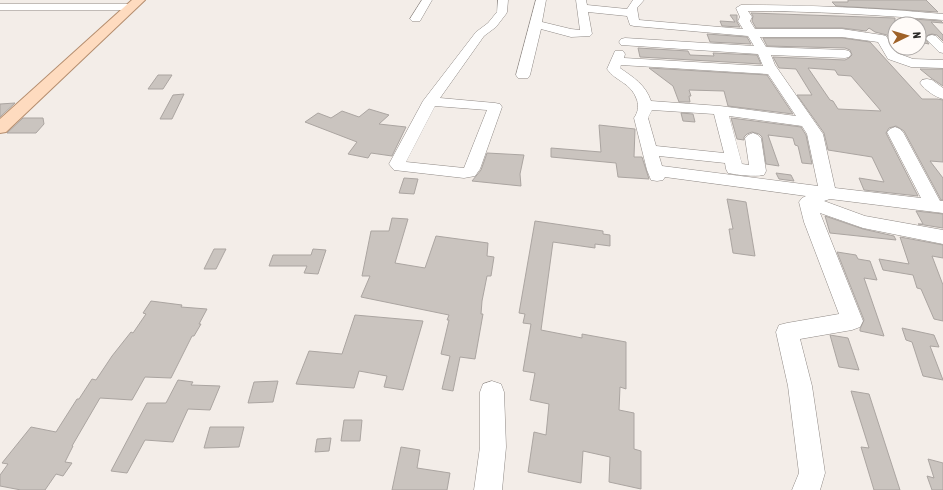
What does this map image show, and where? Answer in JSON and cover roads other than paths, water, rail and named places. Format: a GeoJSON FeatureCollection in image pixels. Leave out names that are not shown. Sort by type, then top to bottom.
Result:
{"type":"FeatureCollection","features":[{"type":"Feature","properties":{"kind":"main road"},"geometry":{"type":"LineString","coordinates":[[0,128],[135,4]]}},
{"type":"Feature","properties":{"kind":"street"},"geometry":{"type":"LineString","coordinates":[[416,19],[427,0]]}},
{"type":"Feature","properties":{"kind":"street"},"geometry":{"type":"LineString","coordinates":[[430,101],[495,107],[496,109],[472,169],[469,172],[464,173],[398,166],[430,101],[480,34],[492,25],[502,12],[503,0]]}},
{"type":"Feature","properties":{"kind":"street"},"geometry":{"type":"LineString","coordinates":[[523,75],[541,0]]}},
{"type":"Feature","properties":{"kind":"street"},"geometry":{"type":"LineString","coordinates":[[639,0],[632,8],[634,18],[613,69],[616,73],[628,79],[642,92],[645,105],[644,114],[641,118],[656,173],[734,169],[758,170],[753,138]]}},
{"type":"Feature","properties":{"kind":"street"},"geometry":{"type":"LineString","coordinates":[[875,0],[886,12]]}},
{"type":"Feature","properties":{"kind":"street"},"geometry":{"type":"LineString","coordinates":[[0,7],[135,4]]}},
{"type":"Feature","properties":{"kind":"street"},"geometry":{"type":"LineString","coordinates":[[536,24],[571,33],[586,34],[581,4],[634,18],[751,33],[842,33],[858,35],[882,39],[892,56],[911,64],[943,64]]}},
{"type":"Feature","properties":{"kind":"street"},"geometry":{"type":"LineString","coordinates":[[924,6],[939,17]]}},
{"type":"Feature","properties":{"kind":"street"},"geometry":{"type":"LineString","coordinates":[[828,193],[815,134],[773,70],[744,22],[746,17],[837,18],[831,10],[886,12],[939,17]]}},
{"type":"Feature","properties":{"kind":"street"},"geometry":{"type":"LineString","coordinates":[[932,39],[943,49]]}},
{"type":"Feature","properties":{"kind":"street"},"geometry":{"type":"LineString","coordinates":[[625,42],[845,54]]}},
{"type":"Feature","properties":{"kind":"street"},"geometry":{"type":"LineString","coordinates":[[616,61],[773,70]]}},
{"type":"Feature","properties":{"kind":"street"},"geometry":{"type":"LineString","coordinates":[[927,83],[943,95]]}},
{"type":"Feature","properties":{"kind":"street"},"geometry":{"type":"LineString","coordinates":[[645,105],[720,110],[807,122]]}},
{"type":"Feature","properties":{"kind":"street"},"geometry":{"type":"LineString","coordinates":[[720,110],[734,169]]}},
{"type":"Feature","properties":{"kind":"street"},"geometry":{"type":"LineString","coordinates":[[894,132],[938,206]]}},
{"type":"Feature","properties":{"kind":"street"},"geometry":{"type":"LineString","coordinates":[[650,150],[734,169],[828,193],[938,206]]}},
{"type":"Feature","properties":{"kind":"street"},"geometry":{"type":"LineString","coordinates":[[808,202],[828,193]]}},
{"type":"Feature","properties":{"kind":"street"},"geometry":{"type":"LineString","coordinates":[[808,202],[863,222],[943,237]]}},
{"type":"Feature","properties":{"kind":"street"},"geometry":{"type":"LineString","coordinates":[[806,490],[812,472],[800,386],[787,332],[852,321],[813,222],[808,202]]}},
{"type":"Feature","properties":{"kind":"street"},"geometry":{"type":"LineString","coordinates":[[488,490],[493,447],[492,392]]}}]}
